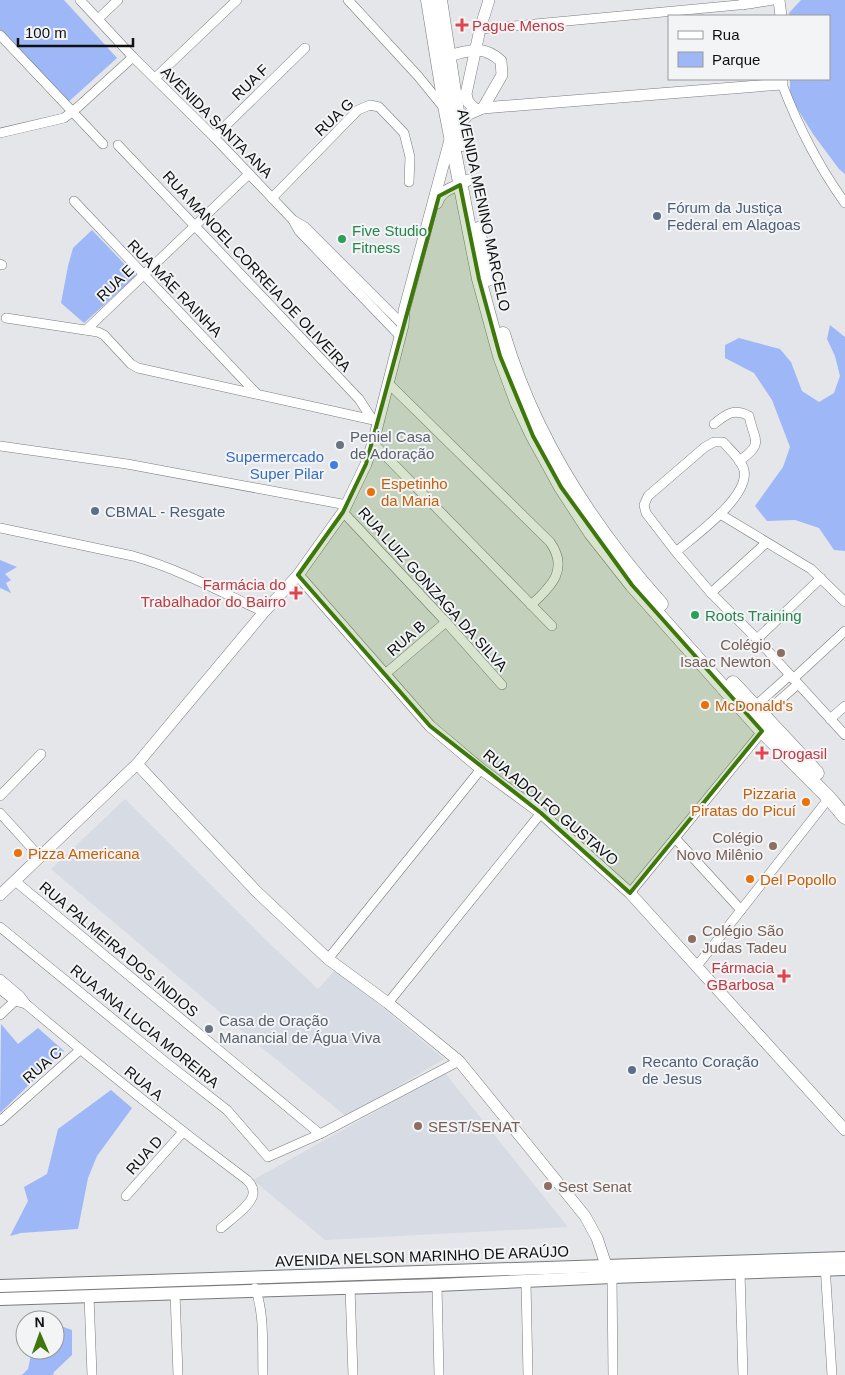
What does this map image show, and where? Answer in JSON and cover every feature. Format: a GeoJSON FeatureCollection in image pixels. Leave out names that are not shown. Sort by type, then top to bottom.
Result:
{"type":"FeatureCollection","features":[{"type":"Feature","properties":{"kind":"main road","name":"AVENIDA MENINO MARCELO"},"geometry":{"type":"LineString","coordinates":[[428,0],[442,57],[455,129],[478,279],[500,356],[517,402],[533,436],[561,488],[591,533],[632,585],[845,803]]}},
{"type":"Feature","properties":{"kind":"main road","name":"AVENIDA MENINO MARCELO"},"geometry":{"type":"LineString","coordinates":[[440,0],[446,111],[455,129]]}},
{"type":"Feature","properties":{"kind":"main road","name":"AVENIDA MENINO MARCELO"},"geometry":{"type":"LineString","coordinates":[[760,718],[845,817]]}},
{"type":"Feature","properties":{"kind":"main road","name":"AVENIDA NELSON MARINHO DE ARAÚJO"},"geometry":{"type":"LineString","coordinates":[[6,1292],[251,1278],[561,1273],[825,1263],[845,1258]]}},
{"type":"Feature","properties":{"kind":"main road"},"geometry":{"type":"LineString","coordinates":[[609,1271],[740,1272],[825,1263],[845,1269]]}},
{"type":"Feature","properties":{"kind":"main road","name":"AVENIDA NELSON MARINHO DE ARAÚJO"},"geometry":{"type":"LineString","coordinates":[[6,1292],[89,1296],[437,1286],[526,1282],[561,1273]]}},
{"type":"Feature","properties":{"kind":"street","name":"AVENIDA SANTA ANA"},"geometry":{"type":"LineString","coordinates":[[80,0],[133,57],[214,137],[293,220],[305,227],[402,331]]}},
{"type":"Feature","properties":{"kind":"street"},"geometry":{"type":"LineString","coordinates":[[98,19],[118,0]]}},
{"type":"Feature","properties":{"kind":"street"},"geometry":{"type":"LineString","coordinates":[[155,78],[237,0]]}},
{"type":"Feature","properties":{"kind":"street"},"geometry":{"type":"LineString","coordinates":[[348,0],[418,76],[446,111]]}},
{"type":"Feature","properties":{"kind":"street"},"geometry":{"type":"LineString","coordinates":[[489,0],[480,29],[466,94],[468,102],[479,109],[782,82],[796,121],[832,185],[845,203]]}},
{"type":"Feature","properties":{"kind":"street"},"geometry":{"type":"LineString","coordinates":[[480,29],[773,0]]}},
{"type":"Feature","properties":{"kind":"street"},"geometry":{"type":"LineString","coordinates":[[779,0],[781,15]]}},
{"type":"Feature","properties":{"kind":"street"},"geometry":{"type":"LineString","coordinates":[[0,35],[103,144]]}},
{"type":"Feature","properties":{"kind":"street","name":"RUA F"},"geometry":{"type":"LineString","coordinates":[[214,137],[305,48]]}},
{"type":"Feature","properties":{"kind":"street"},"geometry":{"type":"LineString","coordinates":[[402,331],[404,311],[455,129],[479,109],[502,75],[501,61],[490,52],[476,49],[442,57]]}},
{"type":"Feature","properties":{"kind":"street"},"geometry":{"type":"LineString","coordinates":[[0,133],[64,118],[133,57]]}},
{"type":"Feature","properties":{"kind":"street","name":"RUA G"},"geometry":{"type":"LineString","coordinates":[[272,198],[358,110],[370,105],[379,107],[404,133],[410,156],[409,182]]}},
{"type":"Feature","properties":{"kind":"street","name":"RUA MANOEL CORREIA DE OLIVEIRA"},"geometry":{"type":"LineString","coordinates":[[118,145],[359,399],[375,420]]}},
{"type":"Feature","properties":{"kind":"street","name":"RUA E"},"geometry":{"type":"LineString","coordinates":[[86,330],[249,174]]}},
{"type":"Feature","properties":{"kind":"street"},"geometry":{"type":"LineString","coordinates":[[0,895],[137,764],[264,612],[298,575],[345,508],[366,464],[373,443],[375,420],[407,318],[439,196],[448,189],[464,182]]}},
{"type":"Feature","properties":{"kind":"street","name":"RUA MÃE RAINHA"},"geometry":{"type":"LineString","coordinates":[[74,201],[257,394]]}},
{"type":"Feature","properties":{"kind":"street"},"geometry":{"type":"LineString","coordinates":[[6,318],[86,330],[104,335],[131,364],[138,368],[216,389],[257,394],[375,420]]}},
{"type":"Feature","properties":{"kind":"street"},"geometry":{"type":"LineString","coordinates":[[388,383],[550,542],[557,552],[558,568],[554,580],[531,605]]}},
{"type":"Feature","properties":{"kind":"street"},"geometry":{"type":"LineString","coordinates":[[714,424],[722,417],[731,413],[740,411],[748,416],[756,442],[754,450],[739,461]]}},
{"type":"Feature","properties":{"kind":"street"},"geometry":{"type":"LineString","coordinates":[[676,552],[720,514],[741,487],[744,470],[739,461],[722,442],[714,442],[705,446],[648,496],[644,502],[646,513],[676,552],[711,593],[757,639],[845,735]]}},
{"type":"Feature","properties":{"kind":"street"},"geometry":{"type":"LineString","coordinates":[[373,443],[552,626]]}},
{"type":"Feature","properties":{"kind":"street"},"geometry":{"type":"LineString","coordinates":[[0,446],[127,464],[345,508]]}},
{"type":"Feature","properties":{"kind":"street","name":"RUA LUIZ GONZAGA DA SILVA"},"geometry":{"type":"LineString","coordinates":[[345,508],[502,686]]}},
{"type":"Feature","properties":{"kind":"street"},"geometry":{"type":"LineString","coordinates":[[720,514],[766,543],[800,561],[821,578],[845,602]]}},
{"type":"Feature","properties":{"kind":"street"},"geometry":{"type":"LineString","coordinates":[[0,528],[133,556],[168,566],[264,612]]}},
{"type":"Feature","properties":{"kind":"street"},"geometry":{"type":"LineString","coordinates":[[711,593],[766,543]]}},
{"type":"Feature","properties":{"kind":"street","name":"RUA ADOLFO GUSTAVO"},"geometry":{"type":"LineString","coordinates":[[298,575],[430,726],[481,769],[540,814],[587,858],[630,892],[845,1130]]}},
{"type":"Feature","properties":{"kind":"street"},"geometry":{"type":"LineString","coordinates":[[757,639],[821,578]]}},
{"type":"Feature","properties":{"kind":"street","name":"RUA B"},"geometry":{"type":"LineString","coordinates":[[384,675],[446,622]]}},
{"type":"Feature","properties":{"kind":"street"},"geometry":{"type":"LineString","coordinates":[[630,892],[675,838],[760,718],[794,680],[845,631]]}},
{"type":"Feature","properties":{"kind":"street"},"geometry":{"type":"LineString","coordinates":[[830,719],[845,706]]}},
{"type":"Feature","properties":{"kind":"street"},"geometry":{"type":"LineString","coordinates":[[0,796],[41,754]]}},
{"type":"Feature","properties":{"kind":"street"},"geometry":{"type":"LineString","coordinates":[[137,764],[256,891],[328,959],[388,1003],[459,1061],[585,1216],[597,1238],[609,1271],[614,1375]]}},
{"type":"Feature","properties":{"kind":"street"},"geometry":{"type":"LineString","coordinates":[[328,959],[481,769]]}},
{"type":"Feature","properties":{"kind":"street"},"geometry":{"type":"LineString","coordinates":[[697,966],[829,798]]}},
{"type":"Feature","properties":{"kind":"street"},"geometry":{"type":"LineString","coordinates":[[0,814],[39,856]]}},
{"type":"Feature","properties":{"kind":"street"},"geometry":{"type":"LineString","coordinates":[[388,1003],[540,814]]}},
{"type":"Feature","properties":{"kind":"street"},"geometry":{"type":"LineString","coordinates":[[675,838],[741,910]]}},
{"type":"Feature","properties":{"kind":"street","name":"RUA PALMEIRA DOS ÍNDIOS"},"geometry":{"type":"LineString","coordinates":[[15,881],[320,1134]]}},
{"type":"Feature","properties":{"kind":"street","name":"RUA ANA LUCIA MOREIRA"},"geometry":{"type":"LineString","coordinates":[[0,927],[227,1110],[268,1157],[272,1157],[320,1134]]}},
{"type":"Feature","properties":{"kind":"street","name":"RUA A"},"geometry":{"type":"LineString","coordinates":[[0,979],[20,1001]]}},
{"type":"Feature","properties":{"kind":"street","name":"RUA A"},"geometry":{"type":"LineString","coordinates":[[0,989],[20,1001],[183,1132],[248,1180],[253,1186],[252,1198],[221,1228]]}},
{"type":"Feature","properties":{"kind":"street"},"geometry":{"type":"LineString","coordinates":[[0,1015],[20,1001]]}},
{"type":"Feature","properties":{"kind":"street","name":"RUA C"},"geometry":{"type":"LineString","coordinates":[[0,1121],[80,1050]]}},
{"type":"Feature","properties":{"kind":"street"},"geometry":{"type":"LineString","coordinates":[[320,1134],[459,1061]]}},
{"type":"Feature","properties":{"kind":"street","name":"RUA D"},"geometry":{"type":"LineString","coordinates":[[126,1196],[183,1132]]}},
{"type":"Feature","properties":{"kind":"street"},"geometry":{"type":"LineString","coordinates":[[825,1263],[832,1375]]}},
{"type":"Feature","properties":{"kind":"street"},"geometry":{"type":"LineString","coordinates":[[740,1272],[743,1375]]}},
{"type":"Feature","properties":{"kind":"street"},"geometry":{"type":"LineString","coordinates":[[251,1278],[261,1311],[264,1375]]}},
{"type":"Feature","properties":{"kind":"street"},"geometry":{"type":"LineString","coordinates":[[526,1282],[528,1375]]}},
{"type":"Feature","properties":{"kind":"street"},"geometry":{"type":"LineString","coordinates":[[437,1286],[439,1375]]}},
{"type":"Feature","properties":{"kind":"street"},"geometry":{"type":"LineString","coordinates":[[350,1287],[353,1375]]}},
{"type":"Feature","properties":{"kind":"street"},"geometry":{"type":"LineString","coordinates":[[175,1293],[178,1375]]}},
{"type":"Feature","properties":{"kind":"street"},"geometry":{"type":"LineString","coordinates":[[89,1296],[92,1375]]}},
{"type":"Feature","properties":{"kind":"highlighted area"},"geometry":{"type":"Polygon","coordinates":[[[460,185],[479,279],[500,356],[533,436],[561,487],[632,585],[762,731],[630,893],[541,813],[430,726],[298,575],[343,512],[366,464],[439,196],[460,185]]]}},
{"type":"Feature","properties":{"kind":"shaded area"},"geometry":{"type":"Polygon","coordinates":[[[125,799],[269,943],[318,989],[336,969],[444,1059],[347,1117],[267,1052],[51,869],[125,799]]]}},
{"type":"Feature","properties":{"kind":"shaded area","name":"SEST/SENAT"},"geometry":{"type":"Polygon","coordinates":[[[445,1073],[568,1227],[325,1240],[253,1180],[445,1073]]]}},
{"type":"Feature","properties":{"kind":"green space"},"geometry":{"type":"Polygon","coordinates":[[[0,0],[64,0],[117,58],[66,104],[0,36],[0,0]]]}},
{"type":"Feature","properties":{"kind":"green space"},"geometry":{"type":"Polygon","coordinates":[[[801,0],[845,0],[845,174],[839,169],[813,134],[790,97],[790,80],[830,80],[830,15],[789,15],[801,0]]]}},
{"type":"Feature","properties":{"kind":"green space"},"geometry":{"type":"Polygon","coordinates":[[[92,230],[136,276],[84,323],[61,303],[73,248],[92,230]]]}},
{"type":"Feature","properties":{"kind":"green space"},"geometry":{"type":"Polygon","coordinates":[[[830,325],[845,337],[845,551],[834,550],[819,528],[795,520],[767,521],[755,506],[783,467],[790,447],[772,400],[754,373],[725,358],[725,345],[739,338],[780,349],[791,362],[802,391],[819,402],[834,393],[840,376],[835,356],[827,339],[830,325]]]}},
{"type":"Feature","properties":{"kind":"green space"},"geometry":{"type":"Polygon","coordinates":[[[0,560],[17,567],[5,574],[11,580],[6,583],[11,593],[0,588],[0,560]]]}},
{"type":"Feature","properties":{"kind":"green space"},"geometry":{"type":"Polygon","coordinates":[[[1,1024],[18,1044],[38,1028],[64,1051],[0,1113],[1,1024]]]}},
{"type":"Feature","properties":{"kind":"green space"},"geometry":{"type":"Polygon","coordinates":[[[111,1090],[132,1108],[97,1156],[88,1178],[78,1229],[21,1233],[10,1236],[28,1201],[24,1187],[47,1174],[58,1129],[111,1090]]]}},
{"type":"Feature","properties":{"kind":"green space"},"geometry":{"type":"Polygon","coordinates":[[[65,1328],[72,1330],[72,1355],[53,1375],[22,1375],[28,1369],[30,1360],[65,1360],[65,1328]]]}},
{"type":"Feature","properties":{"kind":"place","name":"Pague Menos"},"geometry":{"type":"Point","coordinates":[462,25]}},
{"type":"Feature","properties":{"kind":"place","name":"Fórum da Justiça Federal em Alagoas"},"geometry":{"type":"Point","coordinates":[657,216]}},
{"type":"Feature","properties":{"kind":"place","name":"Five Studio Fitness"},"geometry":{"type":"Point","coordinates":[342,239]}},
{"type":"Feature","properties":{"kind":"place","name":"Peniel Casa de Adoração"},"geometry":{"type":"Point","coordinates":[340,445]}},
{"type":"Feature","properties":{"kind":"place","name":"Supermercado Super Pilar"},"geometry":{"type":"Point","coordinates":[334,465]}},
{"type":"Feature","properties":{"kind":"place","name":"Espetinho da Maria"},"geometry":{"type":"Point","coordinates":[371,492]}},
{"type":"Feature","properties":{"kind":"place","name":"CBMAL - Resgate"},"geometry":{"type":"Point","coordinates":[95,511]}},
{"type":"Feature","properties":{"kind":"place","name":"Farmácia do Trabalhador do Bairro"},"geometry":{"type":"Point","coordinates":[296,593]}},
{"type":"Feature","properties":{"kind":"place","name":"Roots Training"},"geometry":{"type":"Point","coordinates":[695,615]}},
{"type":"Feature","properties":{"kind":"place","name":"Colégio Isaac Newton"},"geometry":{"type":"Point","coordinates":[781,653]}},
{"type":"Feature","properties":{"kind":"place","name":"McDonald's"},"geometry":{"type":"Point","coordinates":[705,705]}},
{"type":"Feature","properties":{"kind":"place","name":"Drogasil"},"geometry":{"type":"Point","coordinates":[762,753]}},
{"type":"Feature","properties":{"kind":"place","name":"Pizzaria Piratas do Picuí"},"geometry":{"type":"Point","coordinates":[806,802]}},
{"type":"Feature","properties":{"kind":"place","name":"Colégio Novo Milênio"},"geometry":{"type":"Point","coordinates":[773,846]}},
{"type":"Feature","properties":{"kind":"place","name":"Pizza Americana"},"geometry":{"type":"Point","coordinates":[18,853]}},
{"type":"Feature","properties":{"kind":"place","name":"Del Popollo"},"geometry":{"type":"Point","coordinates":[750,879]}},
{"type":"Feature","properties":{"kind":"place","name":"Colégio São Judas Tadeu"},"geometry":{"type":"Point","coordinates":[692,939]}},
{"type":"Feature","properties":{"kind":"place","name":"Fármacia GBarbosa"},"geometry":{"type":"Point","coordinates":[784,976]}},
{"type":"Feature","properties":{"kind":"place","name":"Casa de Oração Manancial de Água Viva"},"geometry":{"type":"Point","coordinates":[209,1029]}},
{"type":"Feature","properties":{"kind":"place","name":"Recanto Coração de Jesus"},"geometry":{"type":"Point","coordinates":[632,1070]}},
{"type":"Feature","properties":{"kind":"place","name":"SEST/SENAT"},"geometry":{"type":"Point","coordinates":[418,1126]}},
{"type":"Feature","properties":{"kind":"place","name":"Sest Senat"},"geometry":{"type":"Point","coordinates":[548,1186]}}]}
